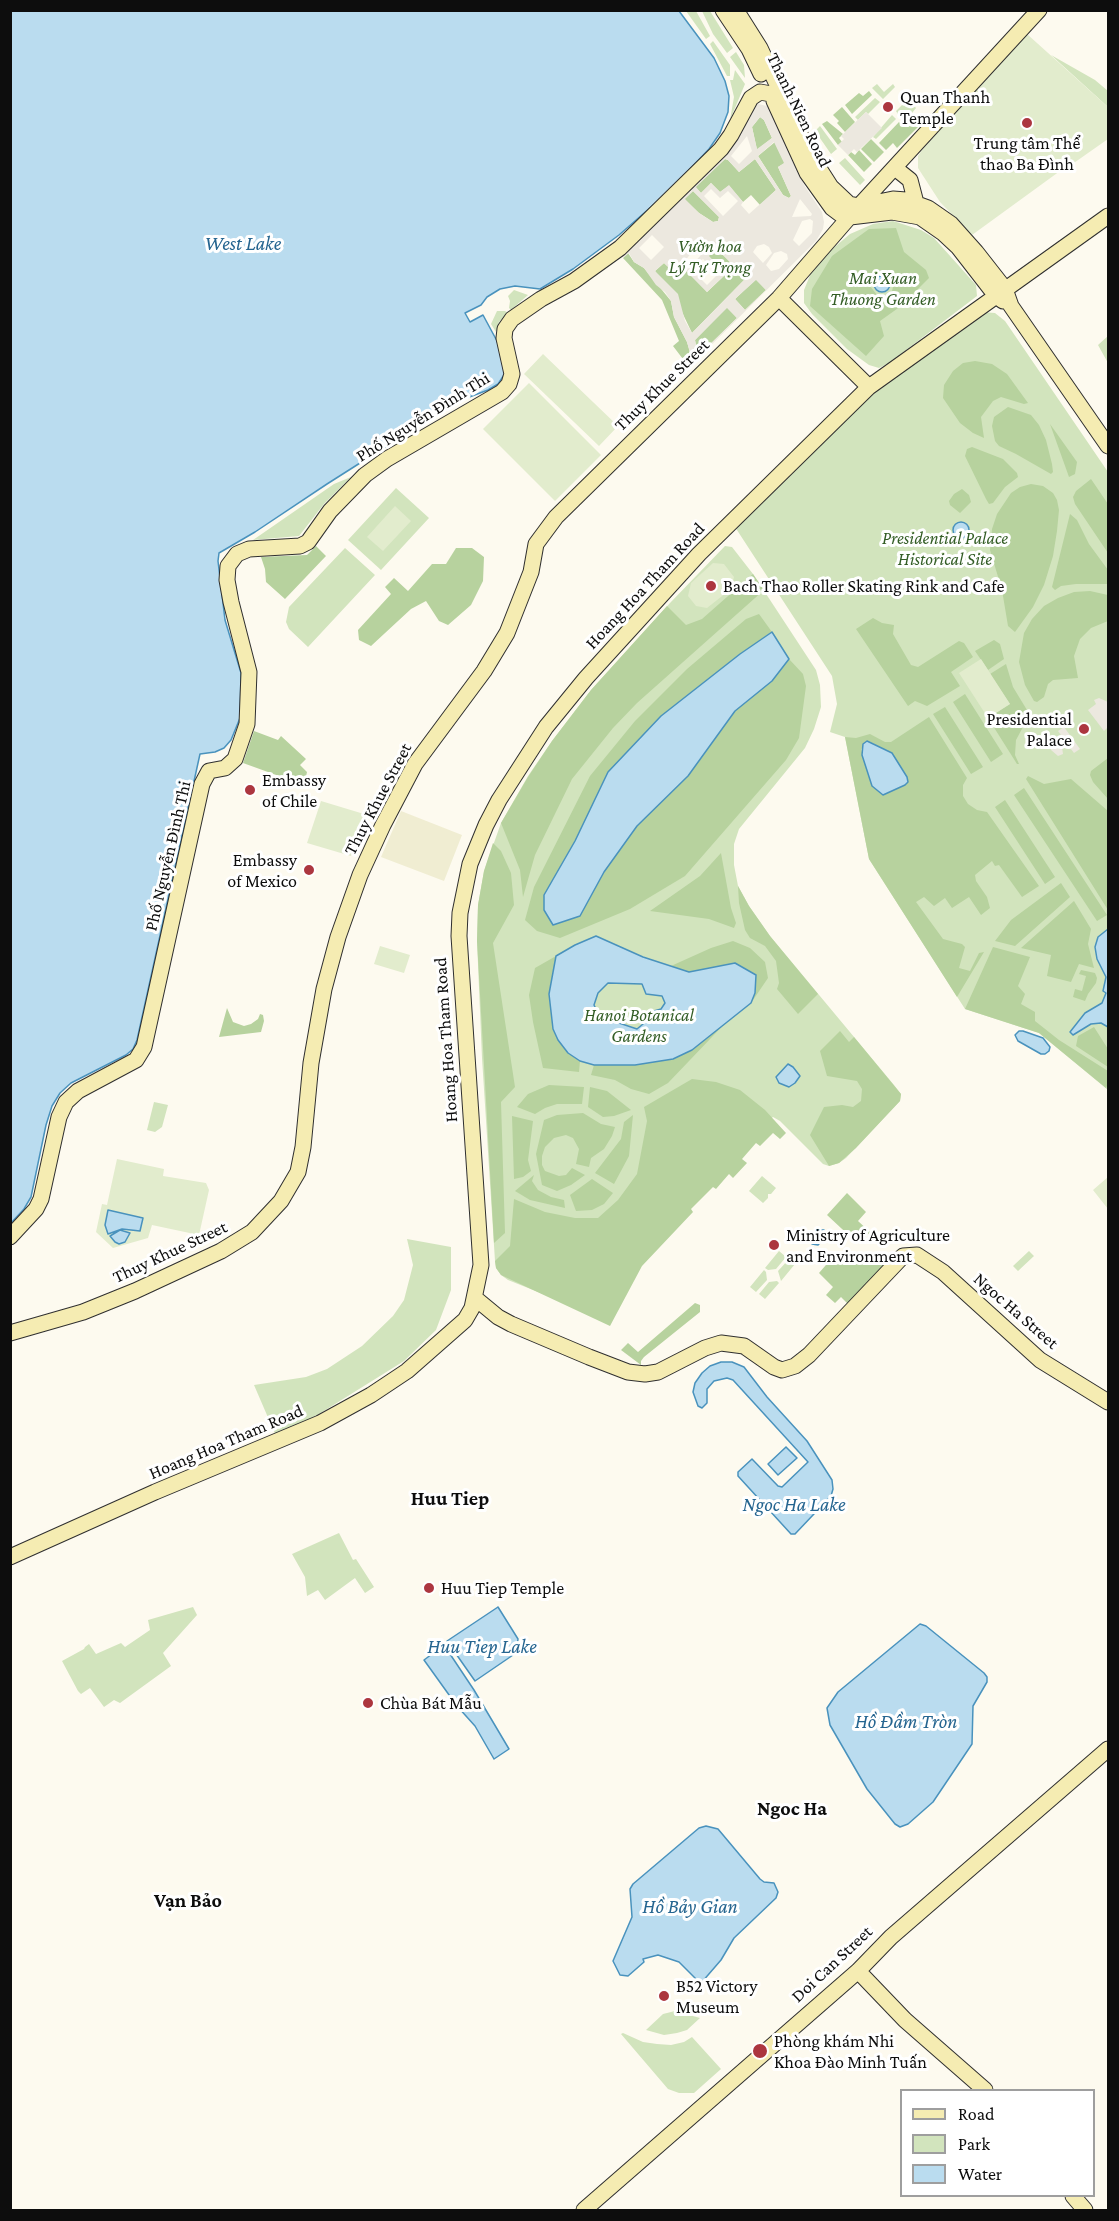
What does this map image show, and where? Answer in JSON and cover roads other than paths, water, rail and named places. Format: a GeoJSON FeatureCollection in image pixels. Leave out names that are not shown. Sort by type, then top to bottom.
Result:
{"type":"FeatureCollection","features":[{"type":"Feature","properties":{"kind":"main road","name":"Thanh Nien Road"},"geometry":{"type":"LineString","coordinates":[[723,10],[748,49],[812,183],[832,208],[855,212]]}},
{"type":"Feature","properties":{"kind":"main road","name":"Thanh Nien Road"},"geometry":{"type":"LineString","coordinates":[[736,10],[760,48],[820,173],[855,212]]}},
{"type":"Feature","properties":{"kind":"main road","name":"Thuy Khue Street"},"geometry":{"type":"LineString","coordinates":[[10,1333],[83,1311],[135,1291],[206,1258],[247,1236],[281,1202],[298,1172],[324,989],[338,937],[360,875],[383,825],[416,764],[484,671],[507,633],[531,572],[536,544],[556,517],[779,298],[1039,10]]}},
{"type":"Feature","properties":{"kind":"main road","name":"Phố Nguyễn Đình Thi"},"geometry":{"type":"LineString","coordinates":[[10,1236],[36,1209],[59,1117],[66,1102],[78,1091],[136,1060],[144,1047],[202,784],[210,771],[225,768],[234,759],[247,723],[249,672],[231,602],[227,580],[228,566],[237,554],[249,549],[300,546],[308,542],[330,511],[365,475],[387,459],[502,392],[509,384],[512,374],[504,338],[505,329],[512,319],[541,299],[574,281],[620,248],[721,149],[751,98],[760,92],[771,94]]}},
{"type":"Feature","properties":{"kind":"main road"},"geometry":{"type":"LineString","coordinates":[[895,168],[910,180],[916,203]]}},
{"type":"Feature","properties":{"kind":"main road"},"geometry":{"type":"LineString","coordinates":[[855,212],[893,200],[916,203],[940,215],[976,252],[1001,293]]}},
{"type":"Feature","properties":{"kind":"main road"},"geometry":{"type":"LineString","coordinates":[[855,212],[892,212],[920,218],[943,232],[1001,293],[1108,446]]}},
{"type":"Feature","properties":{"kind":"main road","name":"Hoang Hoa Tham Road"},"geometry":{"type":"LineString","coordinates":[[10,1557],[164,1488],[320,1424],[407,1371],[465,1320],[475,1298],[481,1265],[459,936],[463,892],[470,864],[486,825],[536,742],[586,678],[699,554],[869,387],[1108,216]]}},
{"type":"Feature","properties":{"kind":"main road"},"geometry":{"type":"LineString","coordinates":[[779,298],[869,387]]}},
{"type":"Feature","properties":{"kind":"main road","name":"Ngoc Ha Street"},"geometry":{"type":"LineString","coordinates":[[475,1298],[498,1317],[511,1324],[628,1372],[645,1374],[658,1372],[705,1348],[721,1343],[744,1346],[782,1370],[795,1366],[809,1355],[903,1256],[917,1255],[943,1272],[1040,1360],[1108,1402]]}},
{"type":"Feature","properties":{"kind":"main road","name":"Doi Can Street"},"geometry":{"type":"LineString","coordinates":[[584,2211],[858,1971],[891,1937],[1108,1749]]}},
{"type":"Feature","properties":{"kind":"main road"},"geometry":{"type":"LineString","coordinates":[[858,1971],[905,2020],[983,2089]]}},
{"type":"Feature","properties":{"kind":"main road"},"geometry":{"type":"LineString","coordinates":[[1074,2197],[1085,2211]]}},
{"type":"Feature","properties":{"kind":"water","name":"West Lake"},"geometry":{"type":"Polygon","coordinates":[[[11,11],[679,11],[714,58],[729,96],[728,112],[720,133],[709,149],[667,193],[619,235],[573,269],[540,289],[515,286],[500,289],[487,297],[481,305],[465,313],[470,322],[483,315],[497,341],[506,367],[498,384],[456,402],[219,553],[225,620],[241,673],[240,718],[231,740],[224,748],[200,754],[137,1040],[133,1049],[126,1055],[71,1083],[60,1093],[52,1106],[46,1125],[31,1197],[11,1223],[11,11]]]}},
{"type":"Feature","properties":{"kind":"water"},"geometry":{"type":"Polygon","coordinates":[[[882,276],[888,278],[890,284],[888,290],[882,292],[876,290],[874,284],[876,278],[882,276]]]}},
{"type":"Feature","properties":{"kind":"water"},"geometry":{"type":"Polygon","coordinates":[[[961,522],[969,530],[961,538],[953,530],[961,522]]]}},
{"type":"Feature","properties":{"kind":"water"},"geometry":{"type":"Polygon","coordinates":[[[772,632],[789,659],[772,681],[735,711],[688,776],[637,826],[604,872],[580,916],[553,925],[544,910],[544,895],[575,841],[608,772],[661,716],[772,632]]]}},
{"type":"Feature","properties":{"kind":"water"},"geometry":{"type":"Polygon","coordinates":[[[867,741],[892,753],[907,777],[908,782],[905,785],[883,795],[872,786],[862,755],[863,744],[867,741]]]}},
{"type":"Feature","properties":{"kind":"water"},"geometry":{"type":"Polygon","coordinates":[[[1108,929],[1108,1027],[1101,1023],[1091,1024],[1073,1035],[1070,1032],[1085,1013],[1102,1003],[1106,993],[1103,991],[1106,977],[1097,959],[1095,947],[1098,937],[1108,929]]]}},
{"type":"Feature","properties":{"kind":"water"},"geometry":{"type":"Polygon","coordinates":[[[596,936],[643,957],[689,972],[735,963],[756,975],[755,993],[751,1003],[692,1050],[673,1059],[635,1065],[594,1065],[580,1061],[568,1053],[553,1029],[549,994],[556,956],[596,936]],[[608,983],[598,993],[594,1005],[598,1013],[607,1019],[637,1029],[643,1024],[647,1013],[661,1009],[665,1003],[662,996],[646,994],[642,984],[608,983]]]}},
{"type":"Feature","properties":{"kind":"water"},"geometry":{"type":"Polygon","coordinates":[[[1019,1031],[1043,1038],[1050,1047],[1049,1051],[1041,1054],[1018,1041],[1015,1035],[1019,1031]]]}},
{"type":"Feature","properties":{"kind":"water"},"geometry":{"type":"Polygon","coordinates":[[[788,1064],[800,1076],[789,1087],[779,1083],[776,1077],[788,1064]]]}},
{"type":"Feature","properties":{"kind":"water"},"geometry":{"type":"Polygon","coordinates":[[[108,1210],[143,1218],[140,1231],[122,1229],[108,1234],[105,1225],[108,1210]]]}},
{"type":"Feature","properties":{"kind":"water"},"geometry":{"type":"Polygon","coordinates":[[[120,1230],[130,1233],[125,1242],[119,1244],[110,1236],[120,1230]]]}},
{"type":"Feature","properties":{"kind":"water"},"geometry":{"type":"Polygon","coordinates":[[[817,1230],[824,1230],[825,1237],[818,1245],[812,1244],[810,1238],[817,1230]]]}},
{"type":"Feature","properties":{"kind":"water","name":"Ngoc Ha Lake"},"geometry":{"type":"Polygon","coordinates":[[[721,1362],[732,1362],[744,1367],[767,1397],[807,1441],[832,1480],[831,1496],[795,1534],[791,1534],[738,1476],[738,1472],[752,1459],[778,1486],[782,1487],[808,1462],[733,1380],[727,1378],[714,1381],[707,1389],[707,1403],[702,1408],[698,1406],[693,1392],[695,1383],[710,1366],[721,1362]]]}},
{"type":"Feature","properties":{"kind":"water"},"geometry":{"type":"Polygon","coordinates":[[[786,1447],[797,1458],[778,1475],[768,1464],[786,1447]]]}},
{"type":"Feature","properties":{"kind":"water","name":"Huu Tiep Lake"},"geometry":{"type":"Polygon","coordinates":[[[498,1607],[518,1639],[516,1653],[475,1681],[447,1641],[498,1607]]]}},
{"type":"Feature","properties":{"kind":"water","name":"Hồ Đầm Tròn"},"geometry":{"type":"Polygon","coordinates":[[[920,1624],[926,1626],[984,1673],[987,1682],[973,1706],[972,1744],[933,1802],[908,1824],[900,1827],[895,1824],[867,1789],[830,1725],[827,1708],[838,1692],[920,1624]]]}},
{"type":"Feature","properties":{"kind":"water","name":"Huu Tiep Lake"},"geometry":{"type":"Polygon","coordinates":[[[444,1645],[509,1749],[494,1759],[475,1726],[457,1706],[424,1660],[444,1645]]]}},
{"type":"Feature","properties":{"kind":"water","name":"Hồ Bảy Gian"},"geometry":{"type":"Polygon","coordinates":[[[706,1826],[718,1829],[760,1879],[774,1883],[778,1892],[776,1898],[734,1938],[721,1960],[702,1982],[679,1962],[658,1955],[643,1959],[644,1962],[628,1976],[620,1975],[613,1961],[632,1917],[630,1889],[699,1828],[706,1826]]]}},
{"type":"Feature","properties":{"kind":"place","name":"Quan Thanh Temple"},"geometry":{"type":"Point","coordinates":[888,107]}},
{"type":"Feature","properties":{"kind":"place","name":"Trung tâm Thể thao Ba Đình"},"geometry":{"type":"Point","coordinates":[1027,123]}},
{"type":"Feature","properties":{"kind":"place","name":"Bach Thao Roller Skating Rink and Cafe"},"geometry":{"type":"Point","coordinates":[711,586]}},
{"type":"Feature","properties":{"kind":"place","name":"Presidential Palace"},"geometry":{"type":"Point","coordinates":[1084,729]}},
{"type":"Feature","properties":{"kind":"place","name":"Embassy of Chile"},"geometry":{"type":"Point","coordinates":[250,790]}},
{"type":"Feature","properties":{"kind":"place","name":"Embassy of Mexico"},"geometry":{"type":"Point","coordinates":[309,870]}},
{"type":"Feature","properties":{"kind":"place","name":"Ministry of Agriculture and Environment"},"geometry":{"type":"Point","coordinates":[774,1245]}},
{"type":"Feature","properties":{"kind":"place","name":"Huu Tiep Temple"},"geometry":{"type":"Point","coordinates":[429,1588]}},
{"type":"Feature","properties":{"kind":"place","name":"Chùa Bát Mẫu"},"geometry":{"type":"Point","coordinates":[368,1703]}},
{"type":"Feature","properties":{"kind":"place","name":"B52 Victory Museum"},"geometry":{"type":"Point","coordinates":[664,1996]}},
{"type":"Feature","properties":{"kind":"place","name":"Phòng khám Nhi Khoa Đào Minh Tuấn"},"geometry":{"type":"Point","coordinates":[760,2051]}},
{"type":"Feature","properties":{"kind":"district","name":"Huu Tiep"},"geometry":{"type":"Point","coordinates":[450,1499]}},
{"type":"Feature","properties":{"kind":"district","name":"Ngoc Ha"},"geometry":{"type":"Point","coordinates":[792,1809]}},
{"type":"Feature","properties":{"kind":"district","name":"Vạn Bảo"},"geometry":{"type":"Point","coordinates":[188,1901]}},
{"type":"Feature","properties":{"kind":"park label","name":"Vườn hoa Lý Tự Trọng"},"geometry":{"type":"Point","coordinates":[710,256]}},
{"type":"Feature","properties":{"kind":"park label","name":"Mai Xuan Thuong Garden"},"geometry":{"type":"Point","coordinates":[883,288]}},
{"type":"Feature","properties":{"kind":"park label","name":"Presidential Palace Historical Site"},"geometry":{"type":"Point","coordinates":[945,548]}},
{"type":"Feature","properties":{"kind":"park label","name":"Hanoi Botanical Gardens"},"geometry":{"type":"Point","coordinates":[639,1025]}}]}
